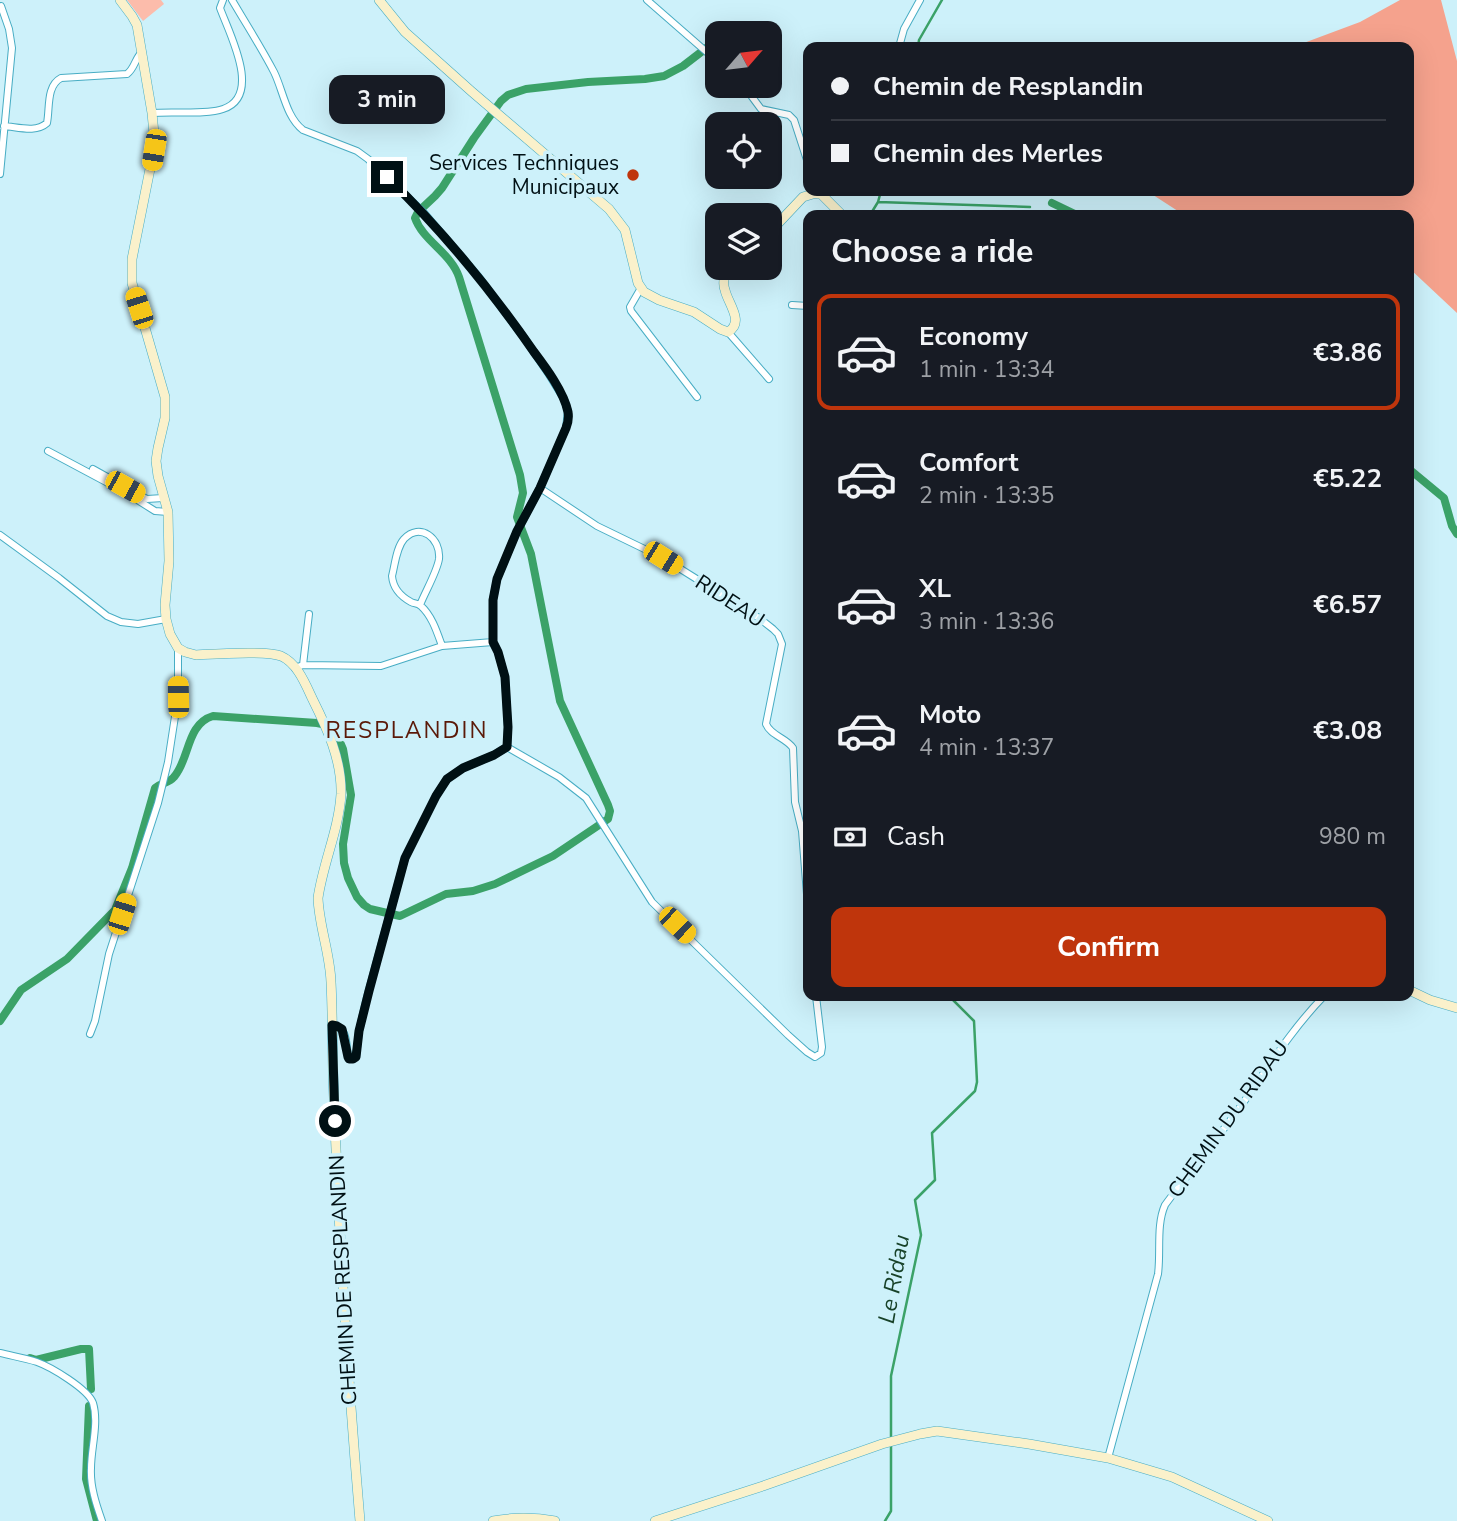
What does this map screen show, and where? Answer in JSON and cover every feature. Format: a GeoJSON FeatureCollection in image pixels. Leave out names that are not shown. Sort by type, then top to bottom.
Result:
{"type":"FeatureCollection","features":[{"type":"Feature","properties":{"kind":"street"},"geometry":{"type":"LineString","coordinates":[[120,0],[137,25],[152,113],[154,150],[131,269],[133,289],[165,397],[165,418],[156,461],[168,512],[166,619],[178,648],[195,655],[277,655],[299,666],[381,666],[442,646],[493,642]]}},
{"type":"Feature","properties":{"kind":"street"},"geometry":{"type":"LineString","coordinates":[[152,113],[219,110],[237,98],[242,72],[220,8],[223,0]]}},
{"type":"Feature","properties":{"kind":"street"},"geometry":{"type":"LineString","coordinates":[[232,0],[275,75],[299,127],[357,151],[425,214],[491,293],[564,399],[568,422],[540,488],[517,531],[497,579],[493,600],[493,642],[505,677],[507,747]]}},
{"type":"Feature","properties":{"kind":"street"},"geometry":{"type":"LineString","coordinates":[[379,0],[405,32],[609,209],[625,230],[641,288],[650,296],[700,315],[728,332],[769,379]]}},
{"type":"Feature","properties":{"kind":"street"},"geometry":{"type":"LineString","coordinates":[[647,0],[705,51]]}},
{"type":"Feature","properties":{"kind":"street"},"geometry":{"type":"LineString","coordinates":[[900,42],[904,29],[920,0]]}},
{"type":"Feature","properties":{"kind":"street"},"geometry":{"type":"LineString","coordinates":[[0,174],[12,48],[2,4]]}},
{"type":"Feature","properties":{"kind":"street"},"geometry":{"type":"LineString","coordinates":[[4,126],[41,128],[47,122],[52,88],[57,80],[127,74],[142,52]]}},
{"type":"Feature","properties":{"kind":"street"},"geometry":{"type":"LineString","coordinates":[[753,98],[761,109],[789,115],[794,120],[803,148]]}},
{"type":"Feature","properties":{"kind":"street"},"geometry":{"type":"LineString","coordinates":[[782,219],[806,196]]}},
{"type":"Feature","properties":{"kind":"street"},"geometry":{"type":"LineString","coordinates":[[823,196],[837,210]]}},
{"type":"Feature","properties":{"kind":"street"},"geometry":{"type":"LineString","coordinates":[[725,280],[724,290],[736,323],[728,332]]}},
{"type":"Feature","properties":{"kind":"street"},"geometry":{"type":"LineString","coordinates":[[641,288],[630,307],[631,311],[697,397]]}},
{"type":"Feature","properties":{"kind":"street"},"geometry":{"type":"LineString","coordinates":[[792,305],[803,306]]}},
{"type":"Feature","properties":{"kind":"street"},"geometry":{"type":"LineString","coordinates":[[48,450],[155,510],[168,512]]}},
{"type":"Feature","properties":{"kind":"street"},"geometry":{"type":"LineString","coordinates":[[93,469],[147,499],[163,498]]}},
{"type":"Feature","properties":{"kind":"street","name":"RIDEAU"},"geometry":{"type":"LineString","coordinates":[[540,488],[597,526],[663,558],[759,618],[778,635],[782,644],[766,724],[769,730],[793,748],[795,802],[803,844]]}},
{"type":"Feature","properties":{"kind":"street"},"geometry":{"type":"LineString","coordinates":[[420,605],[439,556],[435,540],[425,533],[411,534],[401,542],[392,576],[393,584],[409,601],[420,605],[436,628],[442,646]]}},
{"type":"Feature","properties":{"kind":"street"},"geometry":{"type":"LineString","coordinates":[[0,535],[107,616],[134,624],[166,619]]}},
{"type":"Feature","properties":{"kind":"street"},"geometry":{"type":"LineString","coordinates":[[299,666],[309,614]]}},
{"type":"Feature","properties":{"kind":"street"},"geometry":{"type":"LineString","coordinates":[[90,1034],[109,954],[143,850],[170,754],[176,712],[178,648]]}},
{"type":"Feature","properties":{"kind":"street","name":"CHEMIN DE RESPLANDIN"},"geometry":{"type":"LineString","coordinates":[[299,666],[328,730],[338,764],[341,796],[318,898],[318,913],[330,974],[340,1238],[360,1521]]}},
{"type":"Feature","properties":{"kind":"street"},"geometry":{"type":"LineString","coordinates":[[507,747],[559,777],[589,801],[647,895],[788,1035],[815,1057],[821,1053],[822,1047],[817,1001]]}},
{"type":"Feature","properties":{"kind":"street"},"geometry":{"type":"LineString","coordinates":[[332,1025],[342,1029],[348,1057],[355,1058],[369,991],[405,858],[443,784],[455,773],[507,747]]}},
{"type":"Feature","properties":{"kind":"street"},"geometry":{"type":"LineString","coordinates":[[1414,992],[1457,1008]]}},
{"type":"Feature","properties":{"kind":"street","name":"CHEMIN DU RIDAU"},"geometry":{"type":"LineString","coordinates":[[1108,1458],[1158,1273],[1161,1248],[1160,1215],[1164,1205],[1242,1105],[1287,1039],[1320,1001]]}},
{"type":"Feature","properties":{"kind":"street"},"geometry":{"type":"LineString","coordinates":[[0,1353],[44,1365],[69,1380],[91,1399],[94,1424],[91,1471],[102,1521]]}},
{"type":"Feature","properties":{"kind":"street"},"geometry":{"type":"LineString","coordinates":[[655,1521],[926,1432],[945,1432],[1108,1458],[1172,1477],[1268,1521]]}},
{"type":"Feature","properties":{"kind":"street"},"geometry":{"type":"LineString","coordinates":[[492,1521],[523,1517],[555,1521]]}},
{"type":"Feature","properties":{"kind":"shaded area"},"geometry":{"type":"Polygon","coordinates":[[[127,0],[161,0],[164,4],[143,21],[127,0]]]}},
{"type":"Feature","properties":{"kind":"shaded area"},"geometry":{"type":"Polygon","coordinates":[[[1400,0],[1441,0],[1457,61],[1457,313],[1414,273],[1414,210],[1176,210],[1155,196],[1414,196],[1414,42],[1306,42],[1360,22],[1400,0]]]}},
{"type":"Feature","properties":{"kind":"waterway","name":"Le Ridau"},"geometry":{"type":"LineString","coordinates":[[919,42],[942,0]]}},
{"type":"Feature","properties":{"kind":"waterway"},"geometry":{"type":"LineString","coordinates":[[0,1021],[21,990],[67,959],[115,910],[132,868],[155,788],[174,777],[198,726],[213,716],[317,723],[334,728],[343,749],[351,795],[343,844],[344,863],[357,897],[370,909],[400,916],[446,894],[473,891],[495,884],[553,856],[608,819],[608,805],[560,701],[531,554],[517,517],[523,493],[520,475],[459,277],[450,261],[424,234],[415,218],[442,188],[474,138],[508,95],[526,89],[664,76],[705,49]]}},
{"type":"Feature","properties":{"kind":"waterway","name":"Le Ridau"},"geometry":{"type":"LineString","coordinates":[[873,210],[880,196]]}},
{"type":"Feature","properties":{"kind":"waterway"},"geometry":{"type":"LineString","coordinates":[[878,202],[1030,207]]}},
{"type":"Feature","properties":{"kind":"waterway"},"geometry":{"type":"LineString","coordinates":[[1052,203],[1067,210]]}},
{"type":"Feature","properties":{"kind":"waterway"},"geometry":{"type":"LineString","coordinates":[[1414,473],[1444,498],[1457,534]]}},
{"type":"Feature","properties":{"kind":"waterway","name":"Le Ridau"},"geometry":{"type":"LineString","coordinates":[[885,1521],[891,1511],[891,1376],[921,1235],[915,1200],[935,1180],[932,1133],[975,1091],[977,1082],[974,1021],[954,1001]]}},
{"type":"Feature","properties":{"kind":"waterway"},"geometry":{"type":"LineString","coordinates":[[30,1358],[36,1360],[89,1349],[91,1389]]}},
{"type":"Feature","properties":{"kind":"waterway"},"geometry":{"type":"LineString","coordinates":[[89,1406],[86,1479],[97,1521]]}},
{"type":"Feature","properties":{"kind":"place","name":"Services Techniques Municipaux"},"geometry":{"type":"Point","coordinates":[633,175]}},
{"type":"Feature","properties":{"kind":"district","name":"RESPLANDIN"},"geometry":{"type":"Point","coordinates":[407,730]}},
{"type":"Feature","properties":{"kind":"route"},"geometry":{"type":"LineString","coordinates":[[335,1121],[332,1025],[342,1029],[348,1057],[355,1058],[359,1031],[405,858],[447,779],[463,768],[507,747],[505,677],[493,642],[493,600],[500,568],[540,488],[568,420],[564,399],[502,307],[457,250],[387,177]]}}]}
